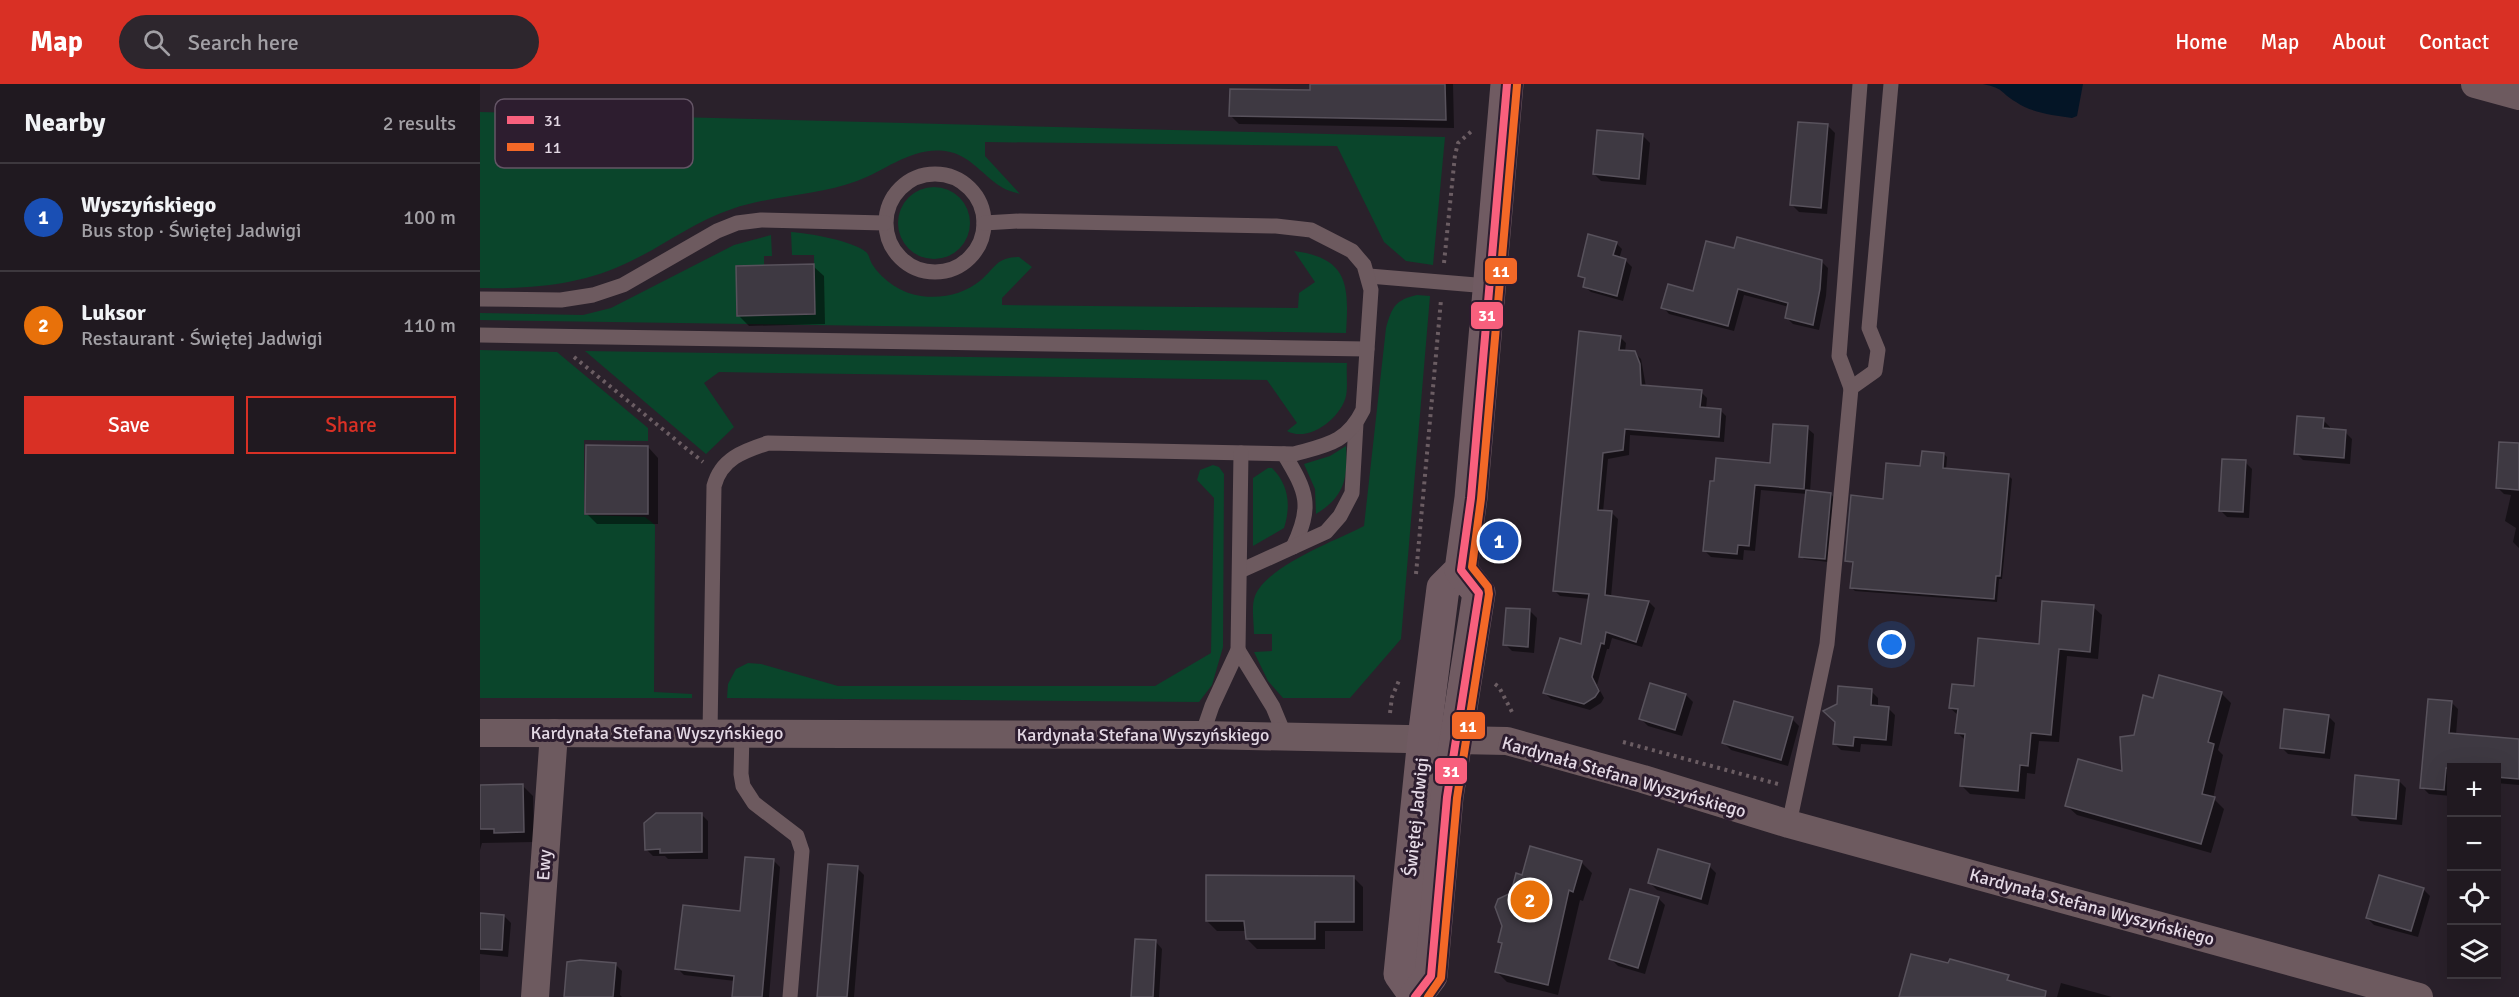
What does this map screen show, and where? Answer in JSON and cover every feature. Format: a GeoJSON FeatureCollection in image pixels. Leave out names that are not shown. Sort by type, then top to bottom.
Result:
{"type":"FeatureCollection","features":[{"type":"Feature","properties":{"kind":"main road"},"geometry":{"type":"LineString","coordinates":[[1461,570],[1470,498],[1507,84]]}},
{"type":"Feature","properties":{"kind":"main road","name":"Świętej Jadwigi"},"geometry":{"type":"LineString","coordinates":[[1461,570],[1479,593],[1447,797],[1431,976],[1415,996],[1401,974],[1424,738],[1443,588],[1461,570]]}},
{"type":"Feature","properties":{"kind":"street"},"geometry":{"type":"LineString","coordinates":[[2475,84],[2519,96]]}},
{"type":"Feature","properties":{"kind":"street","name":"Kardynała Stefana Wyszyńskiego"},"geometry":{"type":"LineString","coordinates":[[480,733],[1202,735],[1507,741],[1643,779],[1789,824],[2419,997]]}},
{"type":"Feature","properties":{"kind":"street","name":"Ewy"},"geometry":{"type":"LineString","coordinates":[[535,997],[554,733]]}},
{"type":"Feature","properties":{"kind":"lane"},"geometry":{"type":"LineString","coordinates":[[1789,824],[1827,644],[1851,388],[1839,356],[1860,84]]}},
{"type":"Feature","properties":{"kind":"lane"},"geometry":{"type":"LineString","coordinates":[[1851,388],[1875,371],[1878,350],[1869,328],[1891,84]]}},
{"type":"Feature","properties":{"kind":"lane"},"geometry":{"type":"LineString","coordinates":[[934,174],[950,176],[964,183],[978,201],[984,223],[982,238],[975,252],[964,263],[950,270],[935,272],[920,270],[906,263],[895,252],[888,238],[885,223],[888,208],[895,194],[905,183],[919,176],[934,174]]}},
{"type":"Feature","properties":{"kind":"lane"},"geometry":{"type":"LineString","coordinates":[[480,299],[561,300],[593,295],[623,285],[717,231],[737,223],[761,220],[885,223]]}},
{"type":"Feature","properties":{"kind":"lane"},"geometry":{"type":"LineString","coordinates":[[710,734],[714,486],[717,474],[732,458],[768,443],[1294,454],[1335,442],[1356,423],[1363,410],[1371,290],[1369,276],[1364,265],[1352,251],[1311,230],[1265,226],[1020,221],[984,223]]}},
{"type":"Feature","properties":{"kind":"lane"},"geometry":{"type":"LineString","coordinates":[[1369,276],[1488,286]]}},
{"type":"Feature","properties":{"kind":"lane"},"geometry":{"type":"LineString","coordinates":[[480,335],[1367,349]]}},
{"type":"Feature","properties":{"kind":"lane"},"geometry":{"type":"LineString","coordinates":[[1240,572],[1326,532],[1340,516],[1352,493],[1356,423]]}},
{"type":"Feature","properties":{"kind":"lane"},"geometry":{"type":"LineString","coordinates":[[1202,735],[1212,706],[1238,650],[1241,453]]}},
{"type":"Feature","properties":{"kind":"lane"},"geometry":{"type":"LineString","coordinates":[[1284,454],[1304,490],[1306,508],[1304,524],[1293,547]]}},
{"type":"Feature","properties":{"kind":"lane"},"geometry":{"type":"LineString","coordinates":[[1238,650],[1271,703],[1285,736]]}},
{"type":"Feature","properties":{"kind":"lane"},"geometry":{"type":"LineString","coordinates":[[742,733],[743,786],[754,803],[777,823],[797,836],[802,851],[790,997]]}},
{"type":"Feature","properties":{"kind":"path"},"geometry":{"type":"LineString","coordinates":[[1416,580],[1455,155],[1458,143],[1477,125]]}},
{"type":"Feature","properties":{"kind":"path"},"geometry":{"type":"LineString","coordinates":[[598,376],[717,474]]}},
{"type":"Feature","properties":{"kind":"path"},"geometry":{"type":"LineString","coordinates":[[1390,710],[1400,678],[1406,670]]}},
{"type":"Feature","properties":{"kind":"path"},"geometry":{"type":"LineString","coordinates":[[1489,679],[1499,687],[1512,712],[1510,723]]}},
{"type":"Feature","properties":{"kind":"path"},"geometry":{"type":"LineString","coordinates":[[1512,712],[1523,715]]}},
{"type":"Feature","properties":{"kind":"path"},"geometry":{"type":"LineString","coordinates":[[1614,740],[1796,789]]}},
{"type":"Feature","properties":{"kind":"green space"},"geometry":{"type":"Polygon","coordinates":[[[480,112],[495,112],[495,168],[693,168],[693,118],[1445,137],[1433,265],[1406,261],[1384,242],[1337,146],[985,142],[985,156],[1020,194],[1003,188],[965,158],[937,150],[925,152],[902,159],[842,186],[747,204],[718,214],[631,261],[595,275],[557,284],[519,288],[480,288],[480,112]]]}},
{"type":"Feature","properties":{"kind":"green space"},"geometry":{"type":"Polygon","coordinates":[[[934,187],[954,193],[964,203],[970,223],[964,243],[954,253],[934,259],[914,253],[904,243],[898,223],[904,203],[914,193],[934,187]]]}},
{"type":"Feature","properties":{"kind":"green space"},"geometry":{"type":"Polygon","coordinates":[[[791,232],[830,238],[860,248],[867,253],[876,270],[887,281],[906,292],[921,296],[937,297],[960,292],[981,280],[1001,261],[1019,257],[1032,267],[1002,298],[1002,305],[1298,308],[1299,293],[1315,282],[1294,251],[1326,260],[1342,277],[1347,301],[1346,333],[480,320],[480,313],[583,315],[611,308],[734,245],[771,235],[772,256],[764,256],[764,265],[736,265],[736,316],[815,315],[814,255],[792,255],[791,232]]]}},
{"type":"Feature","properties":{"kind":"green space"},"geometry":{"type":"Polygon","coordinates":[[[1417,295],[1430,296],[1401,639],[1350,698],[1283,698],[1268,681],[1254,652],[1272,651],[1272,634],[1254,634],[1255,596],[1262,585],[1287,565],[1364,526],[1386,328],[1390,315],[1399,302],[1417,295]]]}},
{"type":"Feature","properties":{"kind":"green space"},"geometry":{"type":"Polygon","coordinates":[[[480,350],[557,352],[648,428],[648,441],[584,440],[584,515],[645,517],[655,525],[654,692],[692,694],[692,698],[480,698],[480,350]]]}},
{"type":"Feature","properties":{"kind":"green space"},"geometry":{"type":"Polygon","coordinates":[[[585,351],[1347,363],[1347,388],[1343,404],[1331,420],[1314,431],[1296,434],[1287,431],[1297,423],[1267,380],[719,372],[704,383],[734,427],[706,454],[585,351]]]}},
{"type":"Feature","properties":{"kind":"green space"},"geometry":{"type":"Polygon","coordinates":[[[1346,446],[1343,485],[1333,500],[1316,514],[1315,489],[1304,464],[1330,456],[1346,446]]]}},
{"type":"Feature","properties":{"kind":"green space"},"geometry":{"type":"Polygon","coordinates":[[[1213,465],[1219,467],[1224,474],[1223,647],[1212,685],[1199,702],[727,698],[728,684],[736,669],[748,663],[761,664],[838,686],[1155,686],[1211,653],[1214,498],[1197,480],[1200,470],[1213,465]]]}},
{"type":"Feature","properties":{"kind":"green space"},"geometry":{"type":"Polygon","coordinates":[[[1268,468],[1272,468],[1278,475],[1285,489],[1288,504],[1286,520],[1284,528],[1253,546],[1253,478],[1268,468]]]}},
{"type":"Feature","properties":{"kind":"water"},"geometry":{"type":"Polygon","coordinates":[[[1983,84],[2083,84],[2077,116],[2072,118],[2029,109],[1999,89],[1983,84]]]}},
{"type":"Feature","properties":{"kind":"building"},"geometry":{"type":"Polygon","coordinates":[[[1310,84],[1445,84],[1446,120],[1229,116],[1230,89],[1310,90],[1310,84]]]}},
{"type":"Feature","properties":{"kind":"building"},"geometry":{"type":"Polygon","coordinates":[[[1798,122],[1828,124],[1821,208],[1790,205],[1798,122]]]}},
{"type":"Feature","properties":{"kind":"building"},"geometry":{"type":"Polygon","coordinates":[[[1597,130],[1643,134],[1639,179],[1593,174],[1597,130]]]}},
{"type":"Feature","properties":{"kind":"building"},"geometry":{"type":"Polygon","coordinates":[[[1588,234],[1617,242],[1613,255],[1626,259],[1617,296],[1583,287],[1585,278],[1578,276],[1588,234]]]}},
{"type":"Feature","properties":{"kind":"building"},"geometry":{"type":"Polygon","coordinates":[[[1737,237],[1822,260],[1820,289],[1813,325],[1785,318],[1788,303],[1738,289],[1728,326],[1661,308],[1668,284],[1693,291],[1706,241],[1734,248],[1737,237]]]}},
{"type":"Feature","properties":{"kind":"building"},"geometry":{"type":"Polygon","coordinates":[[[814,264],[815,314],[737,316],[736,266],[814,264]]]}},
{"type":"Feature","properties":{"kind":"building"},"geometry":{"type":"Polygon","coordinates":[[[1579,331],[1621,336],[1619,350],[1635,351],[1640,364],[1641,385],[1702,390],[1700,407],[1721,409],[1719,437],[1625,429],[1623,450],[1603,453],[1598,510],[1612,511],[1605,595],[1649,601],[1636,642],[1606,632],[1592,677],[1599,691],[1595,697],[1584,704],[1543,693],[1560,638],[1581,644],[1589,594],[1553,591],[1579,331]]]}},
{"type":"Feature","properties":{"kind":"building"},"geometry":{"type":"Polygon","coordinates":[[[2297,416],[2324,418],[2323,428],[2346,430],[2344,458],[2294,454],[2297,416]]]}},
{"type":"Feature","properties":{"kind":"building"},"geometry":{"type":"Polygon","coordinates":[[[1773,424],[1808,426],[1804,489],[1755,485],[1749,546],[1738,545],[1737,554],[1703,551],[1710,481],[1714,481],[1716,458],[1770,463],[1773,424]]]}},
{"type":"Feature","properties":{"kind":"building"},"geometry":{"type":"Polygon","coordinates":[[[2499,442],[2519,443],[2519,490],[2496,488],[2499,442]]]}},
{"type":"Feature","properties":{"kind":"building"},"geometry":{"type":"Polygon","coordinates":[[[586,445],[648,446],[648,514],[585,514],[586,445]]]}},
{"type":"Feature","properties":{"kind":"building"},"geometry":{"type":"Polygon","coordinates":[[[1922,451],[1944,453],[1943,468],[2009,474],[2000,576],[1996,576],[1994,599],[1850,588],[1853,562],[1845,561],[1851,495],[1883,499],[1886,463],[1920,466],[1922,451]]]}},
{"type":"Feature","properties":{"kind":"building"},"geometry":{"type":"Polygon","coordinates":[[[2222,459],[2246,460],[2243,512],[2219,511],[2222,459]]]}},
{"type":"Feature","properties":{"kind":"building"},"geometry":{"type":"Polygon","coordinates":[[[1806,490],[1831,493],[1825,559],[1799,557],[1806,490]]]}},
{"type":"Feature","properties":{"kind":"building"},"geometry":{"type":"Polygon","coordinates":[[[2042,601],[2094,605],[2090,652],[2059,649],[2051,735],[2031,733],[2028,766],[2020,765],[2018,791],[1960,786],[1965,734],[1955,733],[1958,709],[1949,708],[1952,684],[1974,686],[1978,638],[2039,644],[2042,601]]]}},
{"type":"Feature","properties":{"kind":"building"},"geometry":{"type":"Polygon","coordinates":[[[1506,608],[1530,609],[1528,647],[1503,645],[1506,608]]]}},
{"type":"Feature","properties":{"kind":"building"},"geometry":{"type":"Polygon","coordinates":[[[2159,675],[2222,692],[2208,742],[2214,744],[2202,794],[2215,797],[2201,844],[2065,806],[2078,759],[2122,771],[2120,737],[2134,735],[2143,695],[2153,698],[2159,675]]]}},
{"type":"Feature","properties":{"kind":"building"},"geometry":{"type":"Polygon","coordinates":[[[1650,683],[1686,694],[1675,730],[1639,719],[1650,683]]]}},
{"type":"Feature","properties":{"kind":"building"},"geometry":{"type":"Polygon","coordinates":[[[1838,686],[1872,689],[1871,705],[1889,707],[1886,740],[1854,737],[1853,746],[1833,744],[1835,722],[1823,711],[1837,704],[1838,686]]]}},
{"type":"Feature","properties":{"kind":"building"},"geometry":{"type":"Polygon","coordinates":[[[2428,699],[2452,701],[2449,733],[2519,739],[2519,779],[2501,777],[2501,763],[2447,763],[2444,790],[2420,788],[2428,699]]]}},
{"type":"Feature","properties":{"kind":"building"},"geometry":{"type":"Polygon","coordinates":[[[1734,701],[1793,717],[1781,760],[1722,743],[1734,701]]]}},
{"type":"Feature","properties":{"kind":"building"},"geometry":{"type":"Polygon","coordinates":[[[2284,709],[2329,715],[2324,753],[2280,748],[2284,709]]]}},
{"type":"Feature","properties":{"kind":"building"},"geometry":{"type":"Polygon","coordinates":[[[2355,775],[2399,780],[2396,819],[2352,815],[2355,775]]]}},
{"type":"Feature","properties":{"kind":"building"},"geometry":{"type":"Polygon","coordinates":[[[523,784],[524,832],[494,833],[494,829],[480,829],[480,785],[523,784]]]}},
{"type":"Feature","properties":{"kind":"building"},"geometry":{"type":"Polygon","coordinates":[[[656,813],[702,813],[702,852],[660,853],[660,849],[645,850],[644,823],[656,813]]]}},
{"type":"Feature","properties":{"kind":"building"},"geometry":{"type":"Polygon","coordinates":[[[1530,846],[1582,861],[1573,892],[1569,890],[1548,985],[1495,972],[1502,943],[1498,942],[1502,926],[1495,907],[1498,899],[1511,893],[1516,873],[1522,875],[1530,846]]]}},
{"type":"Feature","properties":{"kind":"building"},"geometry":{"type":"Polygon","coordinates":[[[1658,849],[1710,864],[1701,899],[1648,883],[1658,849]]]}},
{"type":"Feature","properties":{"kind":"building"},"geometry":{"type":"Polygon","coordinates":[[[745,857],[774,859],[762,997],[732,997],[734,976],[675,969],[683,905],[740,911],[745,857]]]}},
{"type":"Feature","properties":{"kind":"building"},"geometry":{"type":"Polygon","coordinates":[[[828,864],[858,866],[847,997],[817,997],[828,864]]]}},
{"type":"Feature","properties":{"kind":"building"},"geometry":{"type":"Polygon","coordinates":[[[1206,875],[1354,876],[1354,922],[1315,922],[1315,939],[1246,939],[1244,921],[1206,921],[1206,875]]]}},
{"type":"Feature","properties":{"kind":"building"},"geometry":{"type":"Polygon","coordinates":[[[2379,875],[2424,888],[2411,931],[2366,918],[2379,875]]]}},
{"type":"Feature","properties":{"kind":"building"},"geometry":{"type":"Polygon","coordinates":[[[1630,889],[1659,897],[1638,968],[1609,959],[1630,889]]]}},
{"type":"Feature","properties":{"kind":"building"},"geometry":{"type":"Polygon","coordinates":[[[480,913],[504,915],[502,950],[480,949],[480,913]]]}},
{"type":"Feature","properties":{"kind":"building"},"geometry":{"type":"Polygon","coordinates":[[[1135,939],[1156,940],[1153,997],[1131,997],[1135,939]]]}},
{"type":"Feature","properties":{"kind":"building"},"geometry":{"type":"Polygon","coordinates":[[[1911,954],[1948,963],[1950,959],[2009,975],[2007,980],[2046,991],[2045,997],[1899,997],[1911,954]]]}},
{"type":"Feature","properties":{"kind":"building"},"geometry":{"type":"Polygon","coordinates":[[[580,960],[616,963],[613,997],[564,997],[567,962],[580,960]]]}},
{"type":"Feature","properties":{"kind":"transit line","name":"31"},"geometry":{"type":"LineString","coordinates":[[1415,997],[1431,976],[1447,797],[1479,593],[1461,570],[1471,498],[1507,84]]}},
{"type":"Feature","properties":{"kind":"transit line","name":"11"},"geometry":{"type":"LineString","coordinates":[[1428,997],[1441,978],[1457,798],[1489,594],[1488,587],[1472,567],[1481,499],[1517,85]]}},
{"type":"Feature","properties":{"kind":"place","name":"Wyszyńskiego"},"geometry":{"type":"Point","coordinates":[1499,541]}},
{"type":"Feature","properties":{"kind":"place","name":"Luksor"},"geometry":{"type":"Point","coordinates":[1530,900]}}]}
